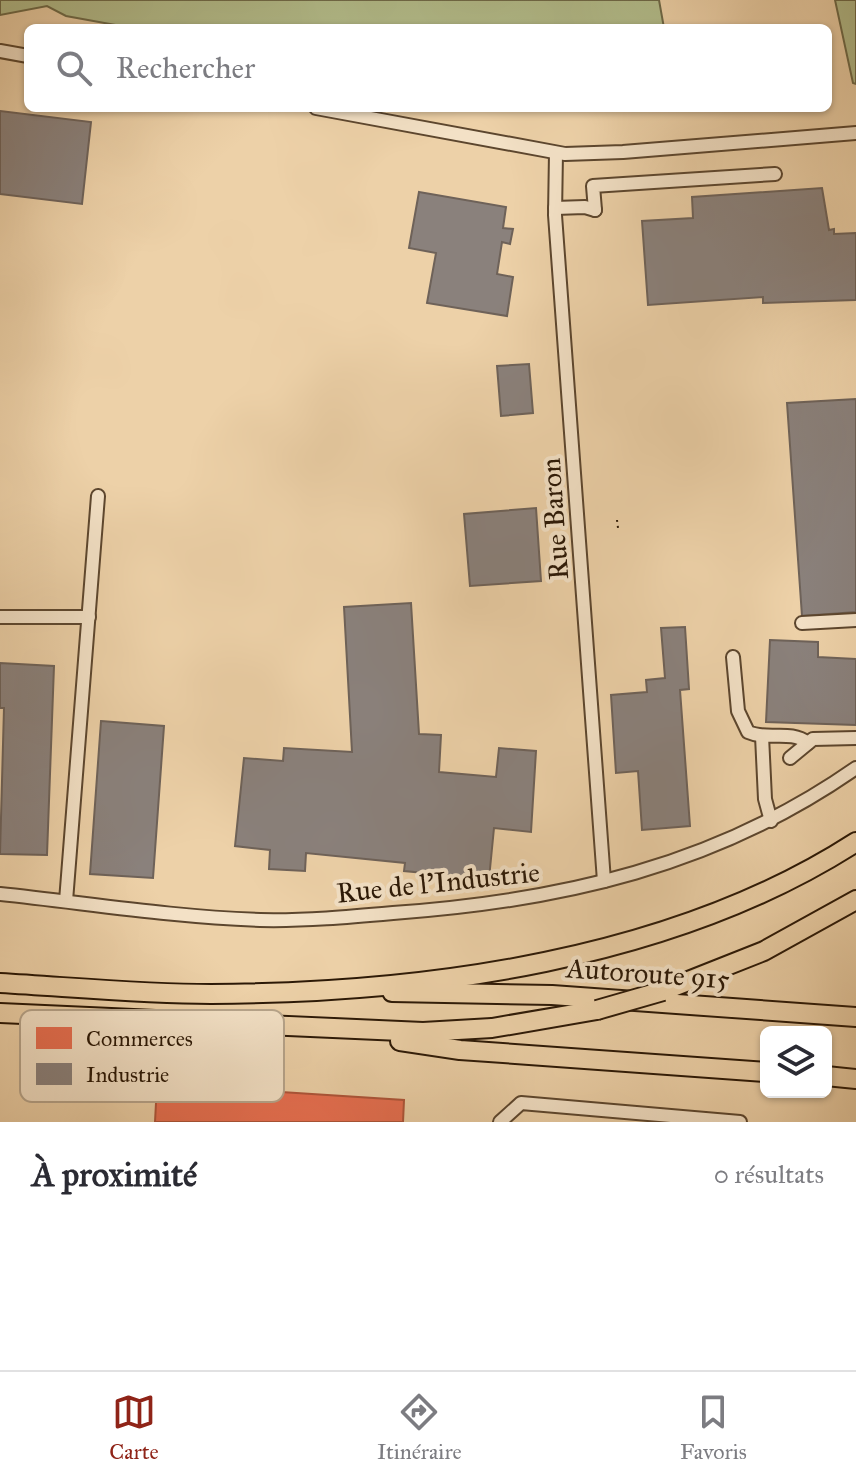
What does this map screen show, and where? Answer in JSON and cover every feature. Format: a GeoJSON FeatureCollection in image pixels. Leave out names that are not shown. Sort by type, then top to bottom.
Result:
{"type":"FeatureCollection","features":[{"type":"Feature","properties":{"kind":"highway"},"geometry":{"type":"LineString","coordinates":[[0,983],[188,993],[321,991],[495,970],[637,940],[751,898],[856,842]]}},
{"type":"Feature","properties":{"kind":"highway"},"geometry":{"type":"LineString","coordinates":[[284,1028],[457,1031],[597,1010],[663,991],[764,951],[856,900]]}},
{"type":"Feature","properties":{"kind":"highway","name":"Autoroute 915"},"geometry":{"type":"LineString","coordinates":[[321,991],[669,1001],[856,1017]]}},
{"type":"Feature","properties":{"kind":"highway"},"geometry":{"type":"LineString","coordinates":[[0,1013],[20,1014]]}},
{"type":"Feature","properties":{"kind":"highway"},"geometry":{"type":"LineString","coordinates":[[330,1030],[460,1050],[760,1072]]}},
{"type":"Feature","properties":{"kind":"highway"},"geometry":{"type":"LineString","coordinates":[[832,1077],[856,1079]]}},
{"type":"Feature","properties":{"kind":"street"},"geometry":{"type":"LineString","coordinates":[[0,51],[24,55]]}},
{"type":"Feature","properties":{"kind":"street"},"geometry":{"type":"LineString","coordinates":[[337,112],[556,153],[623,152],[856,133]]}},
{"type":"Feature","properties":{"kind":"street","name":"Rue Baron"},"geometry":{"type":"LineString","coordinates":[[556,153],[555,212],[604,881]]}},
{"type":"Feature","properties":{"kind":"street"},"geometry":{"type":"LineString","coordinates":[[555,212],[595,210],[593,186],[775,174]]}},
{"type":"Feature","properties":{"kind":"street"},"geometry":{"type":"LineString","coordinates":[[66,901],[98,496]]}},
{"type":"Feature","properties":{"kind":"street"},"geometry":{"type":"LineString","coordinates":[[0,617],[89,617]]}},
{"type":"Feature","properties":{"kind":"street"},"geometry":{"type":"LineString","coordinates":[[802,623],[856,620]]}},
{"type":"Feature","properties":{"kind":"street"},"geometry":{"type":"LineString","coordinates":[[733,657],[738,711],[748,732],[762,736],[796,736],[808,743]]}},
{"type":"Feature","properties":{"kind":"street"},"geometry":{"type":"LineString","coordinates":[[762,736],[765,799],[771,821]]}},
{"type":"Feature","properties":{"kind":"street"},"geometry":{"type":"LineString","coordinates":[[790,758],[813,739],[856,738]]}},
{"type":"Feature","properties":{"kind":"street","name":"Rue de l'Industrie"},"geometry":{"type":"LineString","coordinates":[[0,894],[233,918],[303,920],[502,902],[604,881],[701,853],[771,821],[856,768]]}},
{"type":"Feature","properties":{"kind":"street"},"geometry":{"type":"LineString","coordinates":[[500,1122],[521,1103],[740,1122]]}},
{"type":"Feature","properties":{"kind":"path"},"geometry":{"type":"LineString","coordinates":[[617,520],[618,528]]}},
{"type":"Feature","properties":{"kind":"green space"},"geometry":{"type":"Polygon","coordinates":[[[0,0],[659,0],[663,24],[110,24],[66,16],[47,6],[0,15],[0,0]]]}},
{"type":"Feature","properties":{"kind":"green space"},"geometry":{"type":"Polygon","coordinates":[[[835,0],[856,0],[856,84],[853,83],[835,0]]]}},
{"type":"Feature","properties":{"kind":"building: Commerces"},"geometry":{"type":"Polygon","coordinates":[[[284,1092],[404,1100],[403,1122],[155,1122],[156,1102],[284,1102],[284,1092]]]}},
{"type":"Feature","properties":{"kind":"building: Industrie"},"geometry":{"type":"Polygon","coordinates":[[[0,111],[91,122],[82,204],[0,194],[0,111]]]}},
{"type":"Feature","properties":{"kind":"building: Industrie"},"geometry":{"type":"Polygon","coordinates":[[[822,188],[829,230],[834,229],[834,234],[856,233],[856,300],[763,303],[763,297],[648,305],[642,221],[693,218],[692,197],[822,188]]]}},
{"type":"Feature","properties":{"kind":"building: Industrie"},"geometry":{"type":"Polygon","coordinates":[[[419,192],[506,207],[503,228],[513,229],[510,244],[502,242],[497,274],[513,277],[507,316],[427,303],[436,253],[409,248],[419,192]]]}},
{"type":"Feature","properties":{"kind":"building: Industrie"},"geometry":{"type":"Polygon","coordinates":[[[529,364],[533,413],[501,416],[497,366],[529,364]]]}},
{"type":"Feature","properties":{"kind":"building: Industrie"},"geometry":{"type":"Polygon","coordinates":[[[856,399],[856,612],[802,616],[787,403],[856,399]]]}},
{"type":"Feature","properties":{"kind":"building: Industrie"},"geometry":{"type":"Polygon","coordinates":[[[536,508],[541,581],[470,586],[464,514],[536,508]]]}},
{"type":"Feature","properties":{"kind":"building: Industrie"},"geometry":{"type":"Polygon","coordinates":[[[411,603],[419,734],[441,735],[439,772],[496,777],[499,748],[536,751],[531,832],[494,828],[489,879],[404,871],[405,863],[306,853],[305,871],[269,869],[270,850],[235,846],[244,758],[283,761],[284,748],[352,752],[344,607],[411,603]]]}},
{"type":"Feature","properties":{"kind":"building: Industrie"},"geometry":{"type":"Polygon","coordinates":[[[685,627],[689,689],[680,690],[690,826],[642,830],[638,771],[616,773],[611,695],[647,692],[646,680],[665,678],[661,628],[685,627]]]}},
{"type":"Feature","properties":{"kind":"building: Industrie"},"geometry":{"type":"Polygon","coordinates":[[[770,640],[818,642],[818,657],[856,659],[856,725],[766,722],[770,640]]]}},
{"type":"Feature","properties":{"kind":"building: Industrie"},"geometry":{"type":"Polygon","coordinates":[[[0,663],[54,666],[47,855],[0,854],[4,708],[0,708],[0,663]]]}},
{"type":"Feature","properties":{"kind":"building: Industrie"},"geometry":{"type":"Polygon","coordinates":[[[101,721],[164,726],[153,878],[90,874],[101,721]]]}}]}
